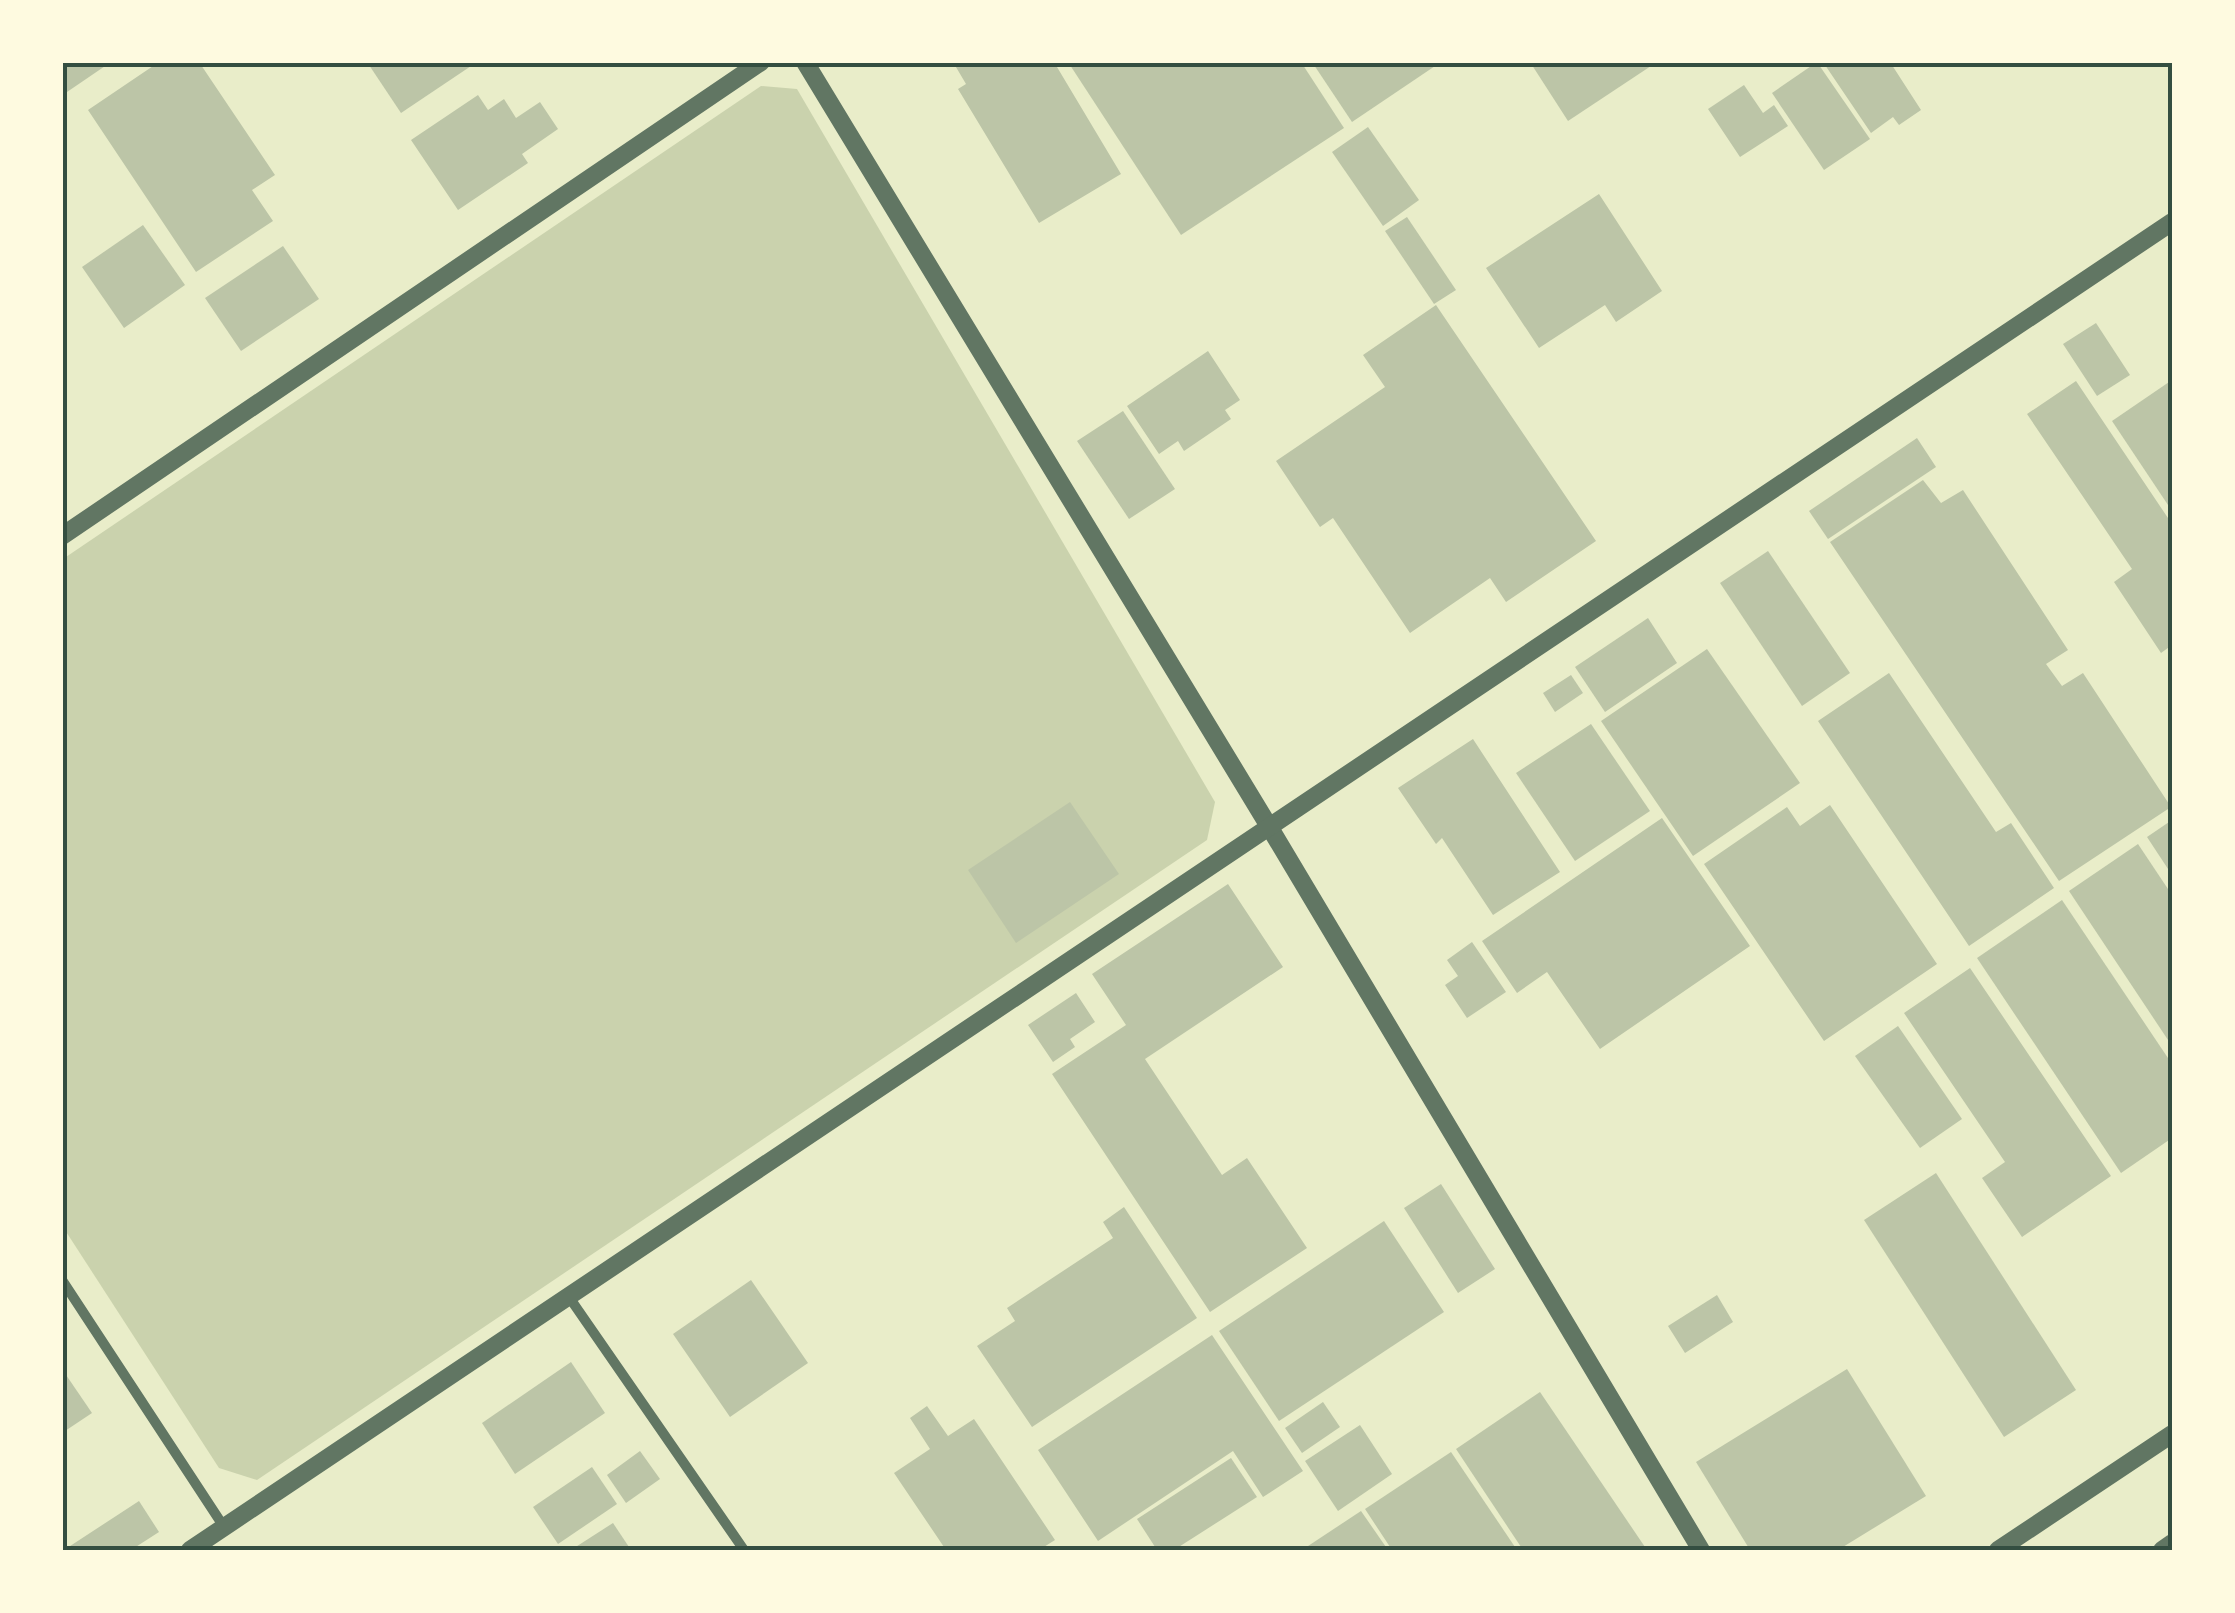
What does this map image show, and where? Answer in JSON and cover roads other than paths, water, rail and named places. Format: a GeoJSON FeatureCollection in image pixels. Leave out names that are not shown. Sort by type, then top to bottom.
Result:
{"type":"FeatureCollection","features":[{"type":"Feature","properties":{"kind":"street"},"geometry":{"type":"LineString","coordinates":[[62,536],[761,62]]}},
{"type":"Feature","properties":{"kind":"street"},"geometry":{"type":"LineString","coordinates":[[805,62],[1270,828],[1701,1550]]}},
{"type":"Feature","properties":{"kind":"street"},"geometry":{"type":"LineString","coordinates":[[190,1550],[2172,222]]}},
{"type":"Feature","properties":{"kind":"street"},"geometry":{"type":"LineString","coordinates":[[62,1280],[224,1527]]}},
{"type":"Feature","properties":{"kind":"street"},"geometry":{"type":"LineString","coordinates":[[569,1297],[744,1550]]}},
{"type":"Feature","properties":{"kind":"street"},"geometry":{"type":"LineString","coordinates":[[1998,1550],[2172,1434]]}},
{"type":"Feature","properties":{"kind":"street"},"geometry":{"type":"LineString","coordinates":[[2162,1550],[2172,1543]]}}]}
